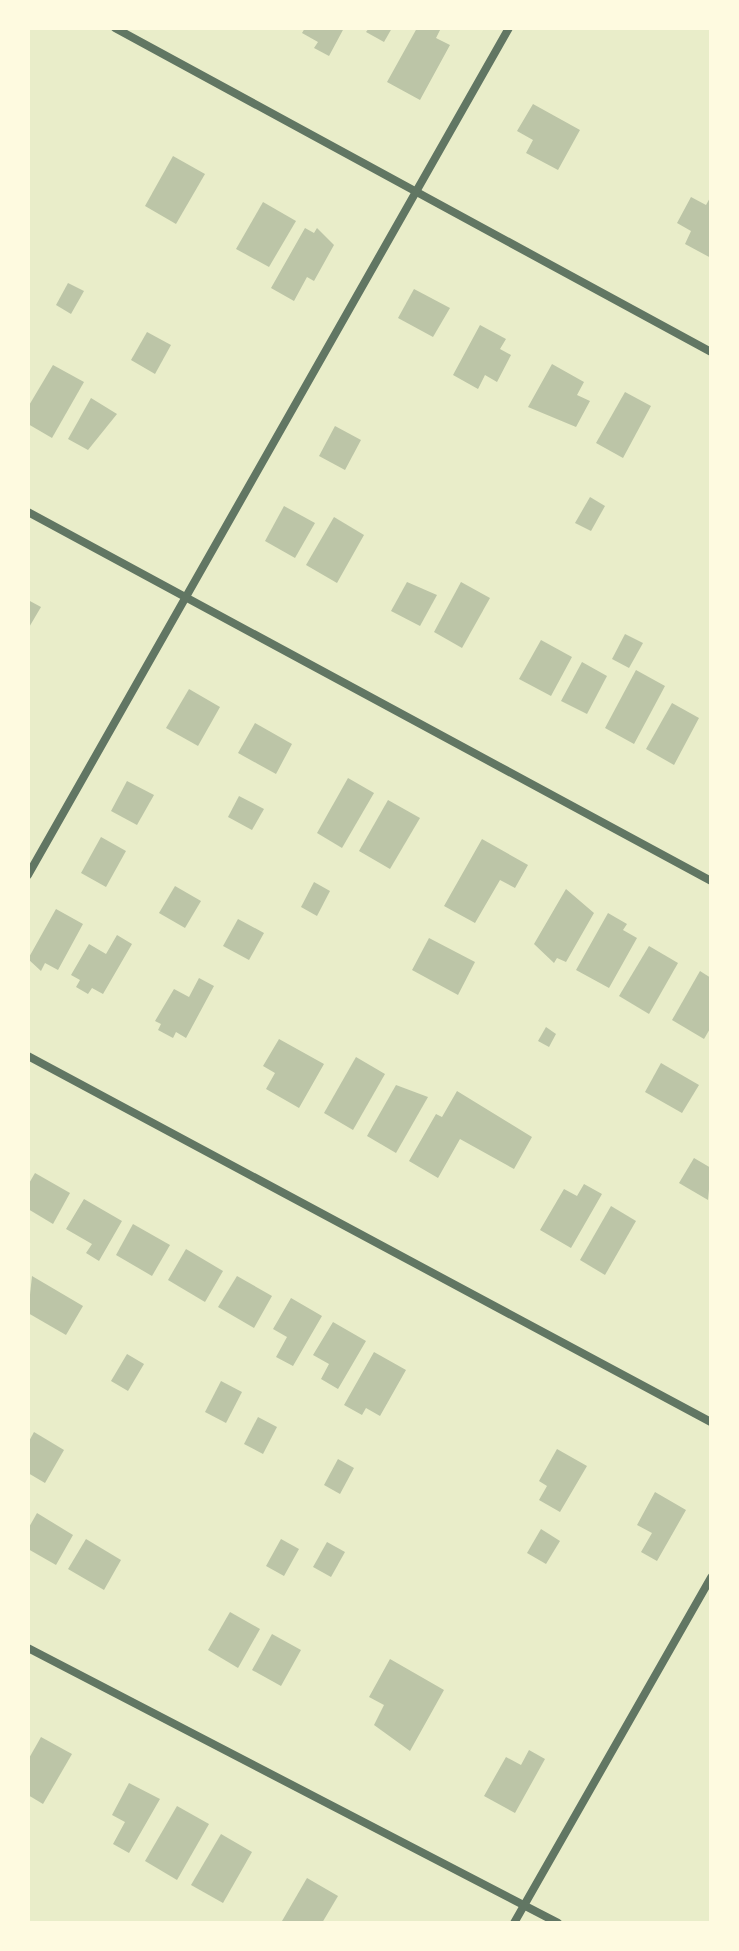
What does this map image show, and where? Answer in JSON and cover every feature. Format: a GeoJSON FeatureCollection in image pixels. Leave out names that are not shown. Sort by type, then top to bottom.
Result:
{"type":"FeatureCollection","features":[{"type":"Feature","properties":{"kind":"street"},"geometry":{"type":"LineString","coordinates":[[115,28],[711,352]]}},
{"type":"Feature","properties":{"kind":"street"},"geometry":{"type":"LineString","coordinates":[[28,875],[509,28]]}},
{"type":"Feature","properties":{"kind":"street"},"geometry":{"type":"LineString","coordinates":[[28,512],[711,881]]}},
{"type":"Feature","properties":{"kind":"street"},"geometry":{"type":"LineString","coordinates":[[28,1056],[711,1422]]}},
{"type":"Feature","properties":{"kind":"street"},"geometry":{"type":"LineString","coordinates":[[514,1923],[711,1577]]}},
{"type":"Feature","properties":{"kind":"street"},"geometry":{"type":"LineString","coordinates":[[28,1648],[558,1923]]}},
{"type":"Feature","properties":{"kind":"building"},"geometry":{"type":"Polygon","coordinates":[[[305,28],[344,28],[329,56],[314,48],[318,42],[302,33],[305,28]]]}},
{"type":"Feature","properties":{"kind":"building"},"geometry":{"type":"Polygon","coordinates":[[[369,28],[392,28],[384,42],[366,32],[369,28]]]}},
{"type":"Feature","properties":{"kind":"building"},"geometry":{"type":"Polygon","coordinates":[[[417,28],[441,28],[436,38],[450,45],[420,100],[387,82],[417,28]]]}},
{"type":"Feature","properties":{"kind":"building"},"geometry":{"type":"Polygon","coordinates":[[[533,104],[580,130],[558,170],[526,153],[533,140],[517,131],[533,104]]]}},
{"type":"Feature","properties":{"kind":"building"},"geometry":{"type":"Polygon","coordinates":[[[173,156],[205,174],[176,224],[145,206],[173,156]]]}},
{"type":"Feature","properties":{"kind":"building"},"geometry":{"type":"Polygon","coordinates":[[[711,196],[711,258],[685,244],[691,231],[677,223],[691,197],[706,205],[711,196]]]}},
{"type":"Feature","properties":{"kind":"building"},"geometry":{"type":"Polygon","coordinates":[[[263,202],[296,221],[269,267],[236,249],[263,202]]]}},
{"type":"Feature","properties":{"kind":"building"},"geometry":{"type":"Polygon","coordinates":[[[305,228],[314,233],[317,228],[334,245],[314,281],[307,277],[294,301],[271,288],[305,228]]]}},
{"type":"Feature","properties":{"kind":"building"},"geometry":{"type":"Polygon","coordinates":[[[68,283],[84,291],[71,314],[56,305],[68,283]]]}},
{"type":"Feature","properties":{"kind":"building"},"geometry":{"type":"Polygon","coordinates":[[[414,289],[450,308],[433,337],[398,318],[414,289]]]}},
{"type":"Feature","properties":{"kind":"building"},"geometry":{"type":"Polygon","coordinates":[[[480,325],[506,339],[500,349],[511,355],[497,382],[485,375],[478,389],[453,375],[480,325]]]}},
{"type":"Feature","properties":{"kind":"building"},"geometry":{"type":"Polygon","coordinates":[[[147,332],[171,345],[155,374],[131,360],[147,332]]]}},
{"type":"Feature","properties":{"kind":"building"},"geometry":{"type":"Polygon","coordinates":[[[552,364],[584,382],[577,395],[590,401],[576,427],[528,407],[552,364]]]}},
{"type":"Feature","properties":{"kind":"building"},"geometry":{"type":"Polygon","coordinates":[[[53,365],[84,382],[52,438],[28,424],[28,407],[53,365]]]}},
{"type":"Feature","properties":{"kind":"building"},"geometry":{"type":"Polygon","coordinates":[[[625,392],[651,406],[623,458],[596,443],[625,392]]]}},
{"type":"Feature","properties":{"kind":"building"},"geometry":{"type":"Polygon","coordinates":[[[91,398],[117,414],[88,450],[68,439],[91,398]]]}},
{"type":"Feature","properties":{"kind":"building"},"geometry":{"type":"Polygon","coordinates":[[[335,426],[361,440],[345,470],[319,456],[335,426]]]}},
{"type":"Feature","properties":{"kind":"building"},"geometry":{"type":"Polygon","coordinates":[[[590,497],[605,506],[591,531],[575,523],[590,497]]]}},
{"type":"Feature","properties":{"kind":"building"},"geometry":{"type":"Polygon","coordinates":[[[284,506],[315,523],[295,558],[265,541],[284,506]]]}},
{"type":"Feature","properties":{"kind":"building"},"geometry":{"type":"Polygon","coordinates":[[[334,517],[364,535],[337,583],[306,565],[334,517]]]}},
{"type":"Feature","properties":{"kind":"building"},"geometry":{"type":"Polygon","coordinates":[[[407,582],[437,595],[420,626],[391,611],[407,582]]]}},
{"type":"Feature","properties":{"kind":"building"},"geometry":{"type":"Polygon","coordinates":[[[461,582],[490,598],[462,648],[434,632],[461,582]]]}},
{"type":"Feature","properties":{"kind":"building"},"geometry":{"type":"Polygon","coordinates":[[[28,600],[41,607],[28,629],[28,600]]]}},
{"type":"Feature","properties":{"kind":"building"},"geometry":{"type":"Polygon","coordinates":[[[625,634],[643,643],[629,668],[612,659],[625,634]]]}},
{"type":"Feature","properties":{"kind":"building"},"geometry":{"type":"Polygon","coordinates":[[[541,640],[572,657],[551,696],[519,679],[541,640]]]}},
{"type":"Feature","properties":{"kind":"building"},"geometry":{"type":"Polygon","coordinates":[[[582,662],[607,676],[587,714],[561,701],[582,662]]]}},
{"type":"Feature","properties":{"kind":"building"},"geometry":{"type":"Polygon","coordinates":[[[636,670],[665,686],[634,744],[605,728],[636,670]]]}},
{"type":"Feature","properties":{"kind":"building"},"geometry":{"type":"Polygon","coordinates":[[[189,689],[220,707],[198,746],[166,728],[189,689]]]}},
{"type":"Feature","properties":{"kind":"building"},"geometry":{"type":"Polygon","coordinates":[[[672,703],[699,718],[674,765],[646,749],[672,703]]]}},
{"type":"Feature","properties":{"kind":"building"},"geometry":{"type":"Polygon","coordinates":[[[255,723],[292,744],[276,774],[238,753],[255,723]]]}},
{"type":"Feature","properties":{"kind":"building"},"geometry":{"type":"Polygon","coordinates":[[[348,778],[374,793],[342,848],[317,833],[348,778]]]}},
{"type":"Feature","properties":{"kind":"building"},"geometry":{"type":"Polygon","coordinates":[[[127,781],[154,795],[137,825],[111,811],[127,781]]]}},
{"type":"Feature","properties":{"kind":"building"},"geometry":{"type":"Polygon","coordinates":[[[239,796],[264,809],[252,830],[228,817],[239,796]]]}},
{"type":"Feature","properties":{"kind":"building"},"geometry":{"type":"Polygon","coordinates":[[[388,800],[420,818],[390,869],[359,851],[388,800]]]}},
{"type":"Feature","properties":{"kind":"building"},"geometry":{"type":"Polygon","coordinates":[[[101,837],[126,851],[106,887],[81,873],[101,837]]]}},
{"type":"Feature","properties":{"kind":"building"},"geometry":{"type":"Polygon","coordinates":[[[482,839],[528,865],[515,888],[500,880],[475,923],[444,906],[482,839]]]}},
{"type":"Feature","properties":{"kind":"building"},"geometry":{"type":"Polygon","coordinates":[[[314,882],[330,891],[317,916],[301,907],[314,882]]]}},
{"type":"Feature","properties":{"kind":"building"},"geometry":{"type":"Polygon","coordinates":[[[175,886],[201,901],[185,928],[159,913],[175,886]]]}},
{"type":"Feature","properties":{"kind":"building"},"geometry":{"type":"Polygon","coordinates":[[[566,889],[594,913],[566,962],[557,958],[554,963],[534,944],[566,889]]]}},
{"type":"Feature","properties":{"kind":"building"},"geometry":{"type":"Polygon","coordinates":[[[56,909],[83,924],[58,970],[45,963],[41,971],[28,959],[56,909]]]}},
{"type":"Feature","properties":{"kind":"building"},"geometry":{"type":"Polygon","coordinates":[[[608,913],[627,924],[623,930],[637,938],[609,988],[576,970],[608,913]]]}},
{"type":"Feature","properties":{"kind":"building"},"geometry":{"type":"Polygon","coordinates":[[[238,919],[264,933],[249,960],[223,946],[238,919]]]}},
{"type":"Feature","properties":{"kind":"building"},"geometry":{"type":"Polygon","coordinates":[[[117,935],[132,944],[103,994],[92,988],[88,994],[76,987],[80,980],[71,975],[89,944],[106,954],[117,935]]]}},
{"type":"Feature","properties":{"kind":"building"},"geometry":{"type":"Polygon","coordinates":[[[429,938],[475,962],[458,995],[412,970],[429,938]]]}},
{"type":"Feature","properties":{"kind":"building"},"geometry":{"type":"Polygon","coordinates":[[[649,946],[678,963],[649,1014],[619,996],[649,946]]]}},
{"type":"Feature","properties":{"kind":"building"},"geometry":{"type":"Polygon","coordinates":[[[700,971],[711,978],[711,1027],[704,1039],[672,1020],[700,971]]]}},
{"type":"Feature","properties":{"kind":"building"},"geometry":{"type":"Polygon","coordinates":[[[199,978],[214,986],[186,1038],[176,1032],[173,1038],[158,1030],[161,1024],[155,1021],[174,989],[189,997],[199,978]]]}},
{"type":"Feature","properties":{"kind":"building"},"geometry":{"type":"Polygon","coordinates":[[[546,1027],[556,1034],[549,1047],[538,1041],[546,1027]]]}},
{"type":"Feature","properties":{"kind":"building"},"geometry":{"type":"Polygon","coordinates":[[[279,1039],[324,1064],[299,1108],[266,1089],[275,1073],[263,1066],[279,1039]]]}},
{"type":"Feature","properties":{"kind":"building"},"geometry":{"type":"Polygon","coordinates":[[[356,1057],[385,1074],[353,1130],[324,1113],[356,1057]]]}},
{"type":"Feature","properties":{"kind":"building"},"geometry":{"type":"Polygon","coordinates":[[[661,1063],[699,1085],[682,1113],[645,1092],[661,1063]]]}},
{"type":"Feature","properties":{"kind":"building"},"geometry":{"type":"Polygon","coordinates":[[[396,1085],[428,1097],[396,1153],[367,1136],[396,1085]]]}},
{"type":"Feature","properties":{"kind":"building"},"geometry":{"type":"Polygon","coordinates":[[[457,1091],[532,1137],[514,1169],[460,1139],[438,1178],[409,1161],[436,1114],[442,1117],[457,1091]]]}},
{"type":"Feature","properties":{"kind":"building"},"geometry":{"type":"Polygon","coordinates":[[[694,1158],[711,1168],[708,1200],[679,1183],[694,1158]]]}},
{"type":"Feature","properties":{"kind":"building"},"geometry":{"type":"Polygon","coordinates":[[[35,1173],[70,1193],[53,1224],[28,1209],[28,1185],[35,1173]]]}},
{"type":"Feature","properties":{"kind":"building"},"geometry":{"type":"Polygon","coordinates":[[[584,1184],[602,1194],[571,1248],[540,1230],[564,1189],[577,1196],[584,1184]]]}},
{"type":"Feature","properties":{"kind":"building"},"geometry":{"type":"Polygon","coordinates":[[[84,1199],[122,1221],[99,1261],[86,1253],[92,1244],[66,1229],[84,1199]]]}},
{"type":"Feature","properties":{"kind":"building"},"geometry":{"type":"Polygon","coordinates":[[[611,1206],[636,1221],[605,1275],[580,1260],[611,1206]]]}},
{"type":"Feature","properties":{"kind":"building"},"geometry":{"type":"Polygon","coordinates":[[[133,1224],[170,1245],[152,1276],[116,1255],[133,1224]]]}},
{"type":"Feature","properties":{"kind":"building"},"geometry":{"type":"Polygon","coordinates":[[[186,1249],[223,1271],[205,1302],[168,1280],[186,1249]]]}},
{"type":"Feature","properties":{"kind":"building"},"geometry":{"type":"Polygon","coordinates":[[[32,1276],[83,1306],[66,1335],[28,1313],[32,1276]]]}},
{"type":"Feature","properties":{"kind":"building"},"geometry":{"type":"Polygon","coordinates":[[[237,1276],[272,1296],[254,1328],[218,1307],[237,1276]]]}},
{"type":"Feature","properties":{"kind":"building"},"geometry":{"type":"Polygon","coordinates":[[[291,1298],[322,1316],[293,1366],[276,1357],[287,1337],[273,1329],[291,1298]]]}},
{"type":"Feature","properties":{"kind":"building"},"geometry":{"type":"Polygon","coordinates":[[[333,1322],[366,1341],[338,1389],[321,1379],[329,1364],[313,1355],[333,1322]]]}},
{"type":"Feature","properties":{"kind":"building"},"geometry":{"type":"Polygon","coordinates":[[[374,1352],[406,1370],[380,1416],[366,1408],[362,1415],[344,1405],[374,1352]]]}},
{"type":"Feature","properties":{"kind":"building"},"geometry":{"type":"Polygon","coordinates":[[[127,1354],[144,1364],[128,1391],[111,1381],[127,1354]]]}},
{"type":"Feature","properties":{"kind":"building"},"geometry":{"type":"Polygon","coordinates":[[[221,1381],[242,1392],[226,1423],[205,1412],[221,1381]]]}},
{"type":"Feature","properties":{"kind":"building"},"geometry":{"type":"Polygon","coordinates":[[[258,1417],[277,1427],[263,1454],[244,1444],[258,1417]]]}},
{"type":"Feature","properties":{"kind":"building"},"geometry":{"type":"Polygon","coordinates":[[[34,1432],[64,1450],[45,1483],[28,1473],[28,1443],[34,1432]]]}},
{"type":"Feature","properties":{"kind":"building"},"geometry":{"type":"Polygon","coordinates":[[[557,1449],[587,1466],[560,1512],[539,1500],[547,1486],[539,1481],[557,1449]]]}},
{"type":"Feature","properties":{"kind":"building"},"geometry":{"type":"Polygon","coordinates":[[[338,1459],[354,1468],[340,1494],[324,1485],[338,1459]]]}},
{"type":"Feature","properties":{"kind":"building"},"geometry":{"type":"Polygon","coordinates":[[[655,1492],[686,1510],[657,1561],[641,1552],[652,1533],[637,1525],[655,1492]]]}},
{"type":"Feature","properties":{"kind":"building"},"geometry":{"type":"Polygon","coordinates":[[[37,1513],[73,1535],[56,1565],[28,1549],[28,1529],[37,1513]]]}},
{"type":"Feature","properties":{"kind":"building"},"geometry":{"type":"Polygon","coordinates":[[[541,1529],[560,1541],[546,1564],[527,1553],[541,1529]]]}},
{"type":"Feature","properties":{"kind":"building"},"geometry":{"type":"Polygon","coordinates":[[[86,1539],[121,1560],[104,1590],[68,1569],[86,1539]]]}},
{"type":"Feature","properties":{"kind":"building"},"geometry":{"type":"Polygon","coordinates":[[[281,1539],[299,1549],[284,1576],[266,1566],[281,1539]]]}},
{"type":"Feature","properties":{"kind":"building"},"geometry":{"type":"Polygon","coordinates":[[[327,1542],[345,1552],[331,1577],[313,1567],[327,1542]]]}},
{"type":"Feature","properties":{"kind":"building"},"geometry":{"type":"Polygon","coordinates":[[[230,1612],[260,1629],[238,1668],[208,1650],[230,1612]]]}},
{"type":"Feature","properties":{"kind":"building"},"geometry":{"type":"Polygon","coordinates":[[[272,1634],[301,1650],[281,1686],[252,1670],[272,1634]]]}},
{"type":"Feature","properties":{"kind":"building"},"geometry":{"type":"Polygon","coordinates":[[[390,1659],[444,1690],[410,1751],[374,1725],[384,1705],[369,1697],[390,1659]]]}},
{"type":"Feature","properties":{"kind":"building"},"geometry":{"type":"Polygon","coordinates":[[[41,1737],[72,1754],[43,1804],[28,1795],[28,1760],[41,1737]]]}},
{"type":"Feature","properties":{"kind":"building"},"geometry":{"type":"Polygon","coordinates":[[[529,1750],[545,1759],[515,1813],[484,1796],[506,1757],[521,1765],[529,1750]]]}},
{"type":"Feature","properties":{"kind":"building"},"geometry":{"type":"Polygon","coordinates":[[[129,1783],[160,1799],[129,1853],[113,1844],[125,1822],[112,1815],[129,1783]]]}},
{"type":"Feature","properties":{"kind":"building"},"geometry":{"type":"Polygon","coordinates":[[[177,1806],[209,1824],[177,1880],[145,1861],[177,1806]]]}},
{"type":"Feature","properties":{"kind":"building"},"geometry":{"type":"Polygon","coordinates":[[[221,1834],[252,1852],[223,1903],[191,1885],[221,1834]]]}},
{"type":"Feature","properties":{"kind":"building"},"geometry":{"type":"Polygon","coordinates":[[[307,1878],[338,1896],[322,1923],[282,1921],[307,1878]]]}}]}
